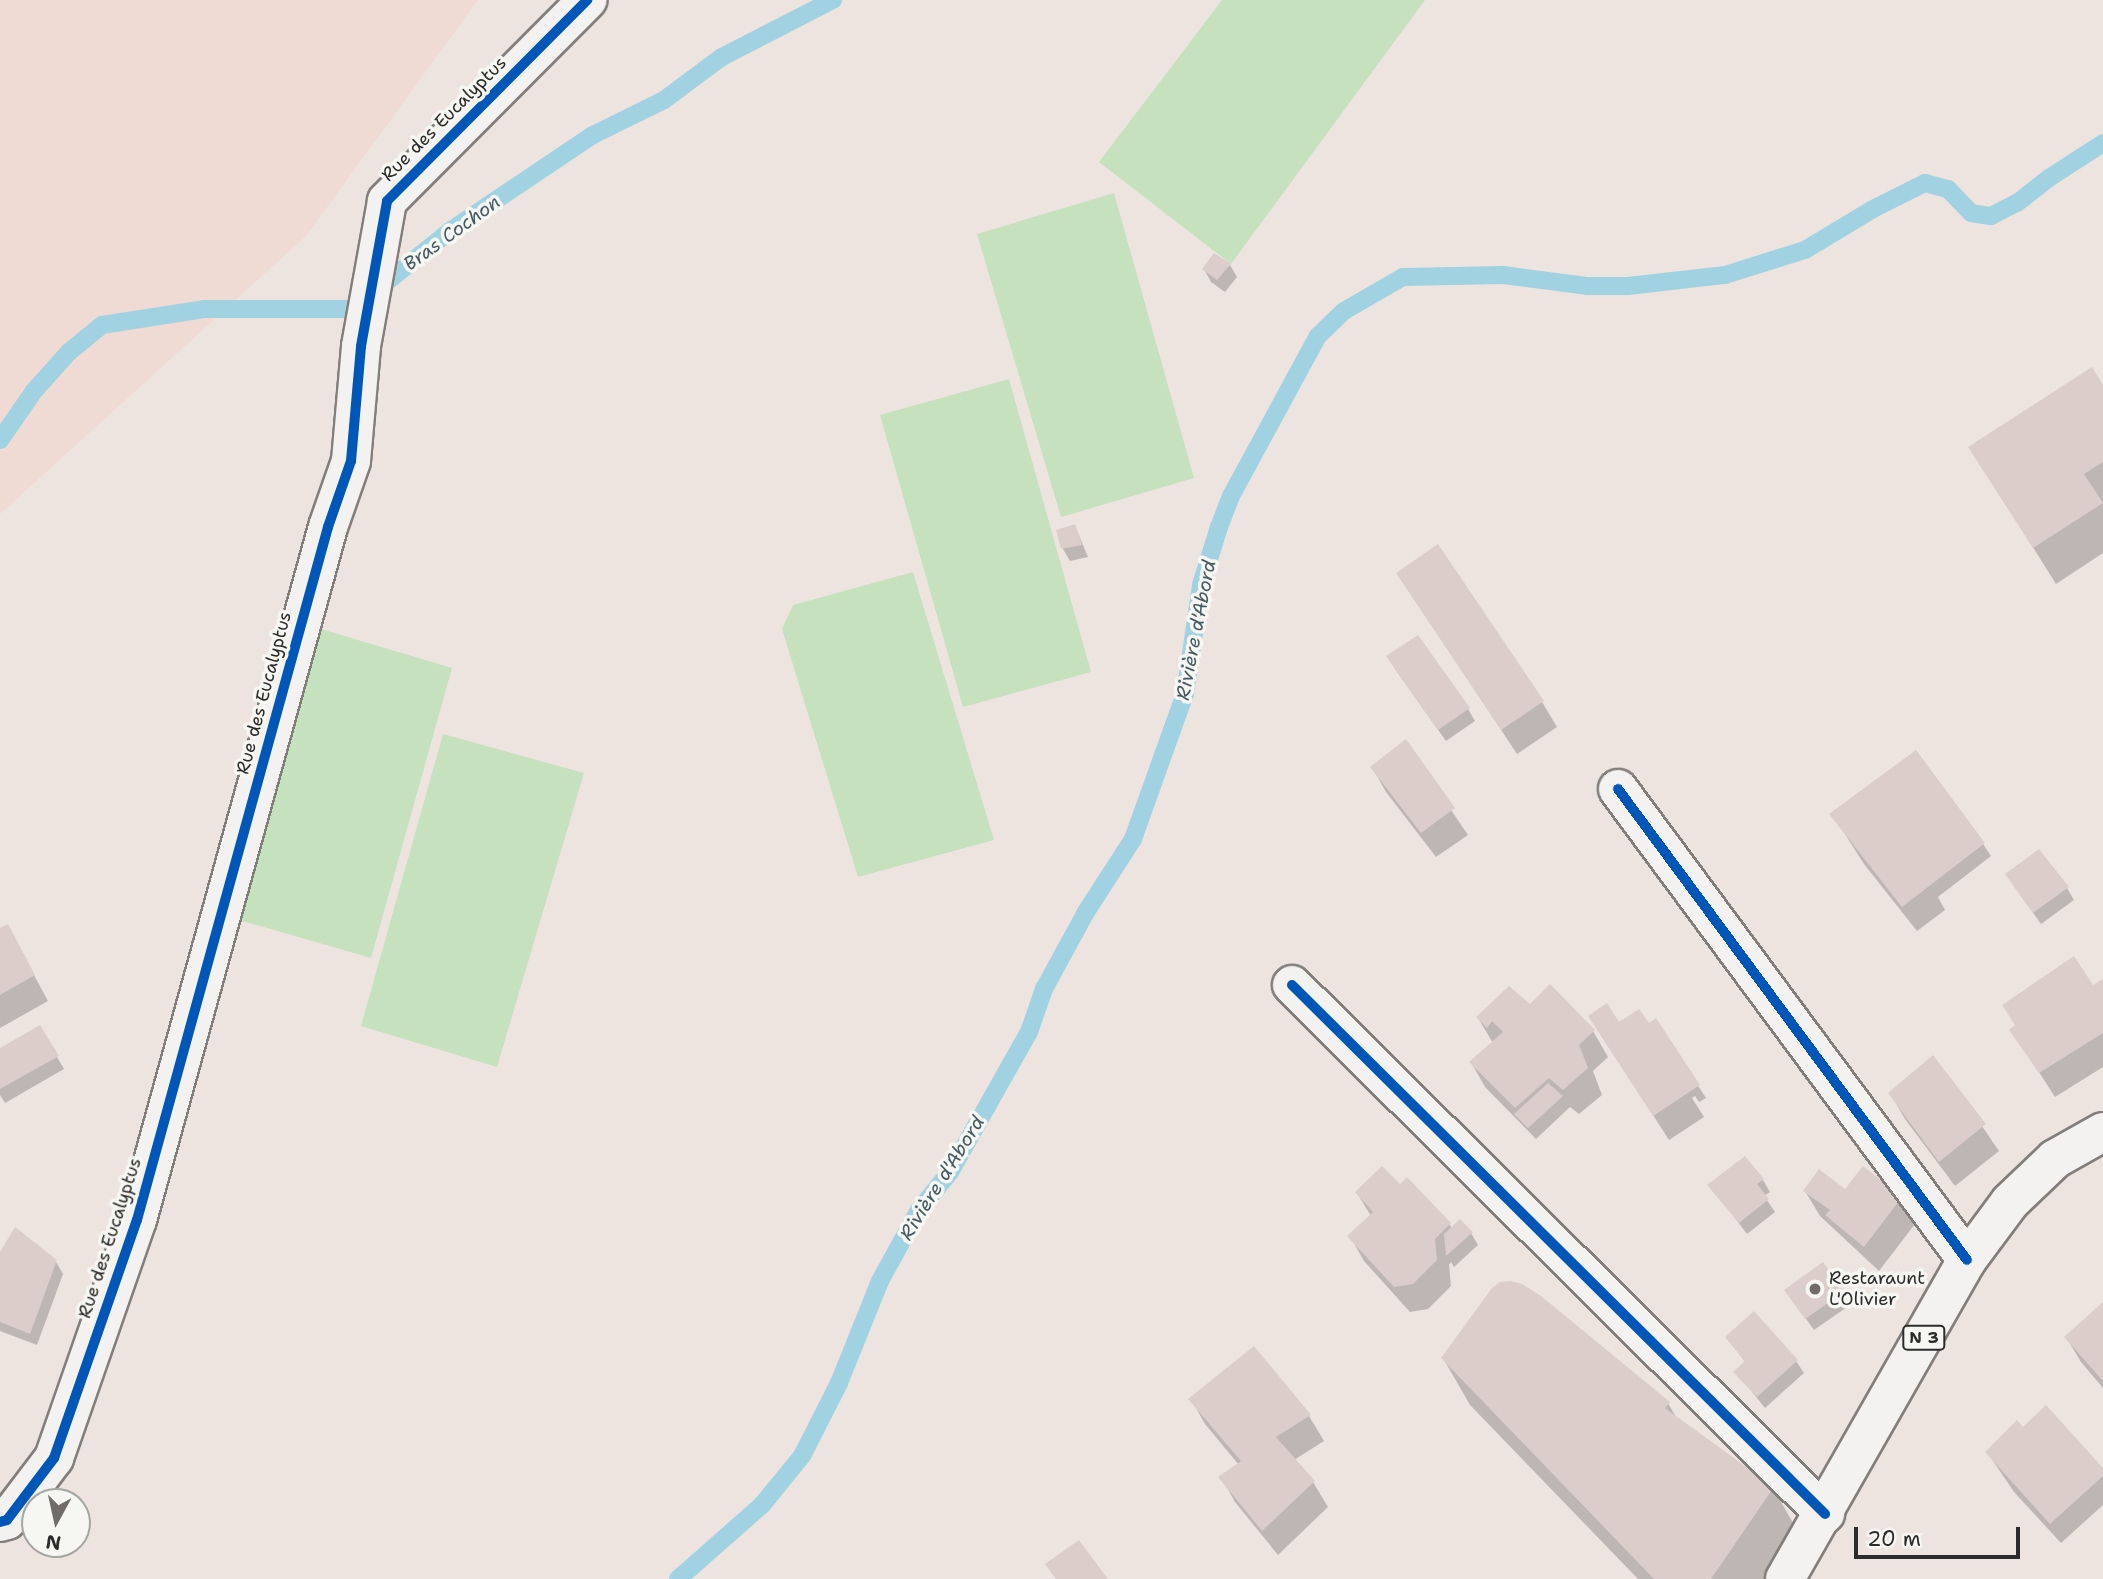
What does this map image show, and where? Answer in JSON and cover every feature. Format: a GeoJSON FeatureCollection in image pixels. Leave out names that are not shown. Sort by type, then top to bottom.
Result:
{"type":"FeatureCollection","features":[{"type":"Feature","properties":{"kind":"street","name":"Rue des Eucalyptus"},"geometry":{"type":"LineString","coordinates":[[0,1522],[7,1520],[54,1458],[137,1220],[328,527],[351,461],[361,345],[387,201],[587,0]]}},
{"type":"Feature","properties":{"kind":"street"},"geometry":{"type":"LineString","coordinates":[[1618,789],[1967,1260]]}},
{"type":"Feature","properties":{"kind":"street"},"geometry":{"type":"LineString","coordinates":[[1292,985],[1825,1514]]}},
{"type":"Feature","properties":{"kind":"street","name":"N 3"},"geometry":{"type":"LineString","coordinates":[[1785,1579],[1825,1514],[1967,1260],[2010,1202],[2055,1159],[2103,1132]]}},
{"type":"Feature","properties":{"kind":"shaded area"},"geometry":{"type":"Polygon","coordinates":[[[0,0],[478,0],[306,236],[0,514],[0,0]]]}},
{"type":"Feature","properties":{"kind":"green space"},"geometry":{"type":"Polygon","coordinates":[[[1222,0],[1425,0],[1231,264],[1099,162],[1222,0]]]}},
{"type":"Feature","properties":{"kind":"green space"},"geometry":{"type":"Polygon","coordinates":[[[1114,193],[1194,478],[1061,517],[977,234],[1114,193]]]}},
{"type":"Feature","properties":{"kind":"green space"},"geometry":{"type":"Polygon","coordinates":[[[1009,379],[1091,672],[963,707],[880,415],[1009,379]]]}},
{"type":"Feature","properties":{"kind":"green space"},"geometry":{"type":"Polygon","coordinates":[[[913,572],[994,840],[858,877],[782,629],[793,605],[913,572]]]}},
{"type":"Feature","properties":{"kind":"green space"},"geometry":{"type":"Polygon","coordinates":[[[321,629],[452,668],[371,958],[239,920],[321,629]]]}},
{"type":"Feature","properties":{"kind":"green space"},"geometry":{"type":"Polygon","coordinates":[[[443,734],[584,773],[497,1067],[361,1026],[443,734]]]}},
{"type":"Feature","properties":{"kind":"building"},"geometry":{"type":"Polygon","coordinates":[[[1214,253],[1231,264],[1217,280],[1202,269],[1214,253]]]}},
{"type":"Feature","properties":{"kind":"building"},"geometry":{"type":"Polygon","coordinates":[[[2092,367],[2103,385],[2103,462],[2084,474],[2103,503],[2033,548],[1968,447],[2092,367]]]}},
{"type":"Feature","properties":{"kind":"building"},"geometry":{"type":"Polygon","coordinates":[[[1075,524],[1082,545],[1061,549],[1056,530],[1075,524]]]}},
{"type":"Feature","properties":{"kind":"building"},"geometry":{"type":"Polygon","coordinates":[[[1438,544],[1544,701],[1501,730],[1396,573],[1438,544]]]}},
{"type":"Feature","properties":{"kind":"building"},"geometry":{"type":"Polygon","coordinates":[[[1418,635],[1470,708],[1438,730],[1386,656],[1418,635]]]}},
{"type":"Feature","properties":{"kind":"building"},"geometry":{"type":"Polygon","coordinates":[[[1406,739],[1455,808],[1421,833],[1370,767],[1406,739]]]}},
{"type":"Feature","properties":{"kind":"building"},"geometry":{"type":"Polygon","coordinates":[[[1916,750],[1985,843],[1902,907],[1829,814],[1916,750]]]}},
{"type":"Feature","properties":{"kind":"building"},"geometry":{"type":"Polygon","coordinates":[[[2039,849],[2069,887],[2033,913],[2005,874],[2039,849]]]}},
{"type":"Feature","properties":{"kind":"building"},"geometry":{"type":"Polygon","coordinates":[[[8,924],[35,975],[0,995],[0,928],[8,924]]]}},
{"type":"Feature","properties":{"kind":"building"},"geometry":{"type":"Polygon","coordinates":[[[2074,956],[2093,985],[2103,979],[2103,1033],[2039,1073],[2009,1030],[2015,1025],[2002,1005],[2074,956]]]}},
{"type":"Feature","properties":{"kind":"building"},"geometry":{"type":"Polygon","coordinates":[[[1550,984],[1595,1030],[1579,1045],[1588,1068],[1563,1090],[1549,1078],[1515,1108],[1469,1062],[1503,1032],[1492,1021],[1487,1028],[1476,1017],[1509,986],[1530,1004],[1550,984]]]}},
{"type":"Feature","properties":{"kind":"building"},"geometry":{"type":"Polygon","coordinates":[[[1607,1003],[1619,1022],[1639,1009],[1649,1023],[1656,1018],[1700,1085],[1653,1116],[1588,1016],[1607,1003]]]}},
{"type":"Feature","properties":{"kind":"building"},"geometry":{"type":"Polygon","coordinates":[[[40,1025],[59,1056],[0,1089],[0,1048],[40,1025]]]}},
{"type":"Feature","properties":{"kind":"building"},"geometry":{"type":"Polygon","coordinates":[[[1933,1055],[1986,1124],[1939,1162],[1888,1093],[1933,1055]]]}},
{"type":"Feature","properties":{"kind":"building"},"geometry":{"type":"Polygon","coordinates":[[[1548,1083],[1563,1096],[1528,1128],[1514,1114],[1548,1083]]]}},
{"type":"Feature","properties":{"kind":"building"},"geometry":{"type":"Polygon","coordinates":[[[1745,1156],[1764,1179],[1757,1184],[1769,1199],[1739,1223],[1707,1185],[1745,1156]]]}},
{"type":"Feature","properties":{"kind":"building"},"geometry":{"type":"Polygon","coordinates":[[[1382,1166],[1400,1184],[1407,1177],[1451,1223],[1435,1239],[1437,1260],[1413,1284],[1394,1287],[1347,1236],[1373,1212],[1355,1192],[1382,1166]]]}},
{"type":"Feature","properties":{"kind":"building"},"geometry":{"type":"Polygon","coordinates":[[[1863,1166],[1902,1197],[1864,1247],[1825,1215],[1830,1210],[1803,1191],[1819,1169],[1845,1189],[1863,1166]]]}},
{"type":"Feature","properties":{"kind":"building"},"geometry":{"type":"Polygon","coordinates":[[[1460,1219],[1473,1232],[1446,1256],[1444,1234],[1460,1219]]]}},
{"type":"Feature","properties":{"kind":"building"},"geometry":{"type":"Polygon","coordinates":[[[15,1227],[57,1260],[30,1334],[0,1322],[0,1252],[15,1227]]]}},
{"type":"Feature","properties":{"kind":"building"},"geometry":{"type":"Polygon","coordinates":[[[1823,1262],[1844,1292],[1805,1319],[1784,1290],[1823,1262]]]}},
{"type":"Feature","properties":{"kind":"building"},"geometry":{"type":"Polygon","coordinates":[[[1500,1282],[1522,1284],[1541,1296],[1670,1402],[1665,1408],[1774,1487],[1711,1579],[1654,1579],[1441,1358],[1492,1288],[1500,1282]]]}},
{"type":"Feature","properties":{"kind":"building"},"geometry":{"type":"Polygon","coordinates":[[[2103,1302],[2103,1381],[2064,1337],[2103,1302]]]}},
{"type":"Feature","properties":{"kind":"building"},"geometry":{"type":"Polygon","coordinates":[[[1754,1311],[1798,1360],[1757,1397],[1733,1372],[1745,1361],[1725,1337],[1754,1311]]]}},
{"type":"Feature","properties":{"kind":"building"},"geometry":{"type":"Polygon","coordinates":[[[1254,1346],[1311,1415],[1276,1437],[1315,1481],[1262,1531],[1218,1477],[1241,1461],[1188,1399],[1254,1346]]]}},
{"type":"Feature","properties":{"kind":"building"},"geometry":{"type":"Polygon","coordinates":[[[2046,1405],[2103,1468],[2103,1476],[2050,1524],[1985,1452],[2017,1420],[2023,1427],[2046,1405]]]}},
{"type":"Feature","properties":{"kind":"building"},"geometry":{"type":"Polygon","coordinates":[[[1079,1540],[1108,1579],[1056,1579],[1045,1564],[1079,1540]]]}},
{"type":"Feature","properties":{"kind":"waterway","name":"Bras Cochon"},"geometry":{"type":"LineString","coordinates":[[0,440],[34,391],[69,352],[102,325],[204,309],[353,309],[450,231],[593,135],[664,100],[722,57],[833,0]]}},
{"type":"Feature","properties":{"kind":"waterway","name":"Rivière d'Abord"},"geometry":{"type":"LineString","coordinates":[[678,1579],[762,1505],[802,1456],[839,1383],[880,1281],[919,1210],[950,1172],[1029,1032],[1044,989],[1086,912],[1133,839],[1185,694],[1201,585],[1219,527],[1231,496],[1318,336],[1344,311],[1403,277],[1503,275],[1588,286],[1628,286],[1725,275],[1805,250],[1873,209],[1925,183],[1948,189],[1971,213],[1991,216],[2017,203],[2049,178],[2103,143]]}},
{"type":"Feature","properties":{"kind":"cycle path"},"geometry":{"type":"LineString","coordinates":[[0,1522],[7,1520],[54,1458],[137,1220],[328,527],[351,461],[361,346],[387,201],[587,0]]}},
{"type":"Feature","properties":{"kind":"cycle path"},"geometry":{"type":"LineString","coordinates":[[1618,789],[1967,1260]]}},
{"type":"Feature","properties":{"kind":"cycle path"},"geometry":{"type":"LineString","coordinates":[[1292,985],[1825,1514]]}},
{"type":"Feature","properties":{"kind":"place","name":"Restaraunt L'Olivier"},"geometry":{"type":"Point","coordinates":[1815,1289]}}]}
